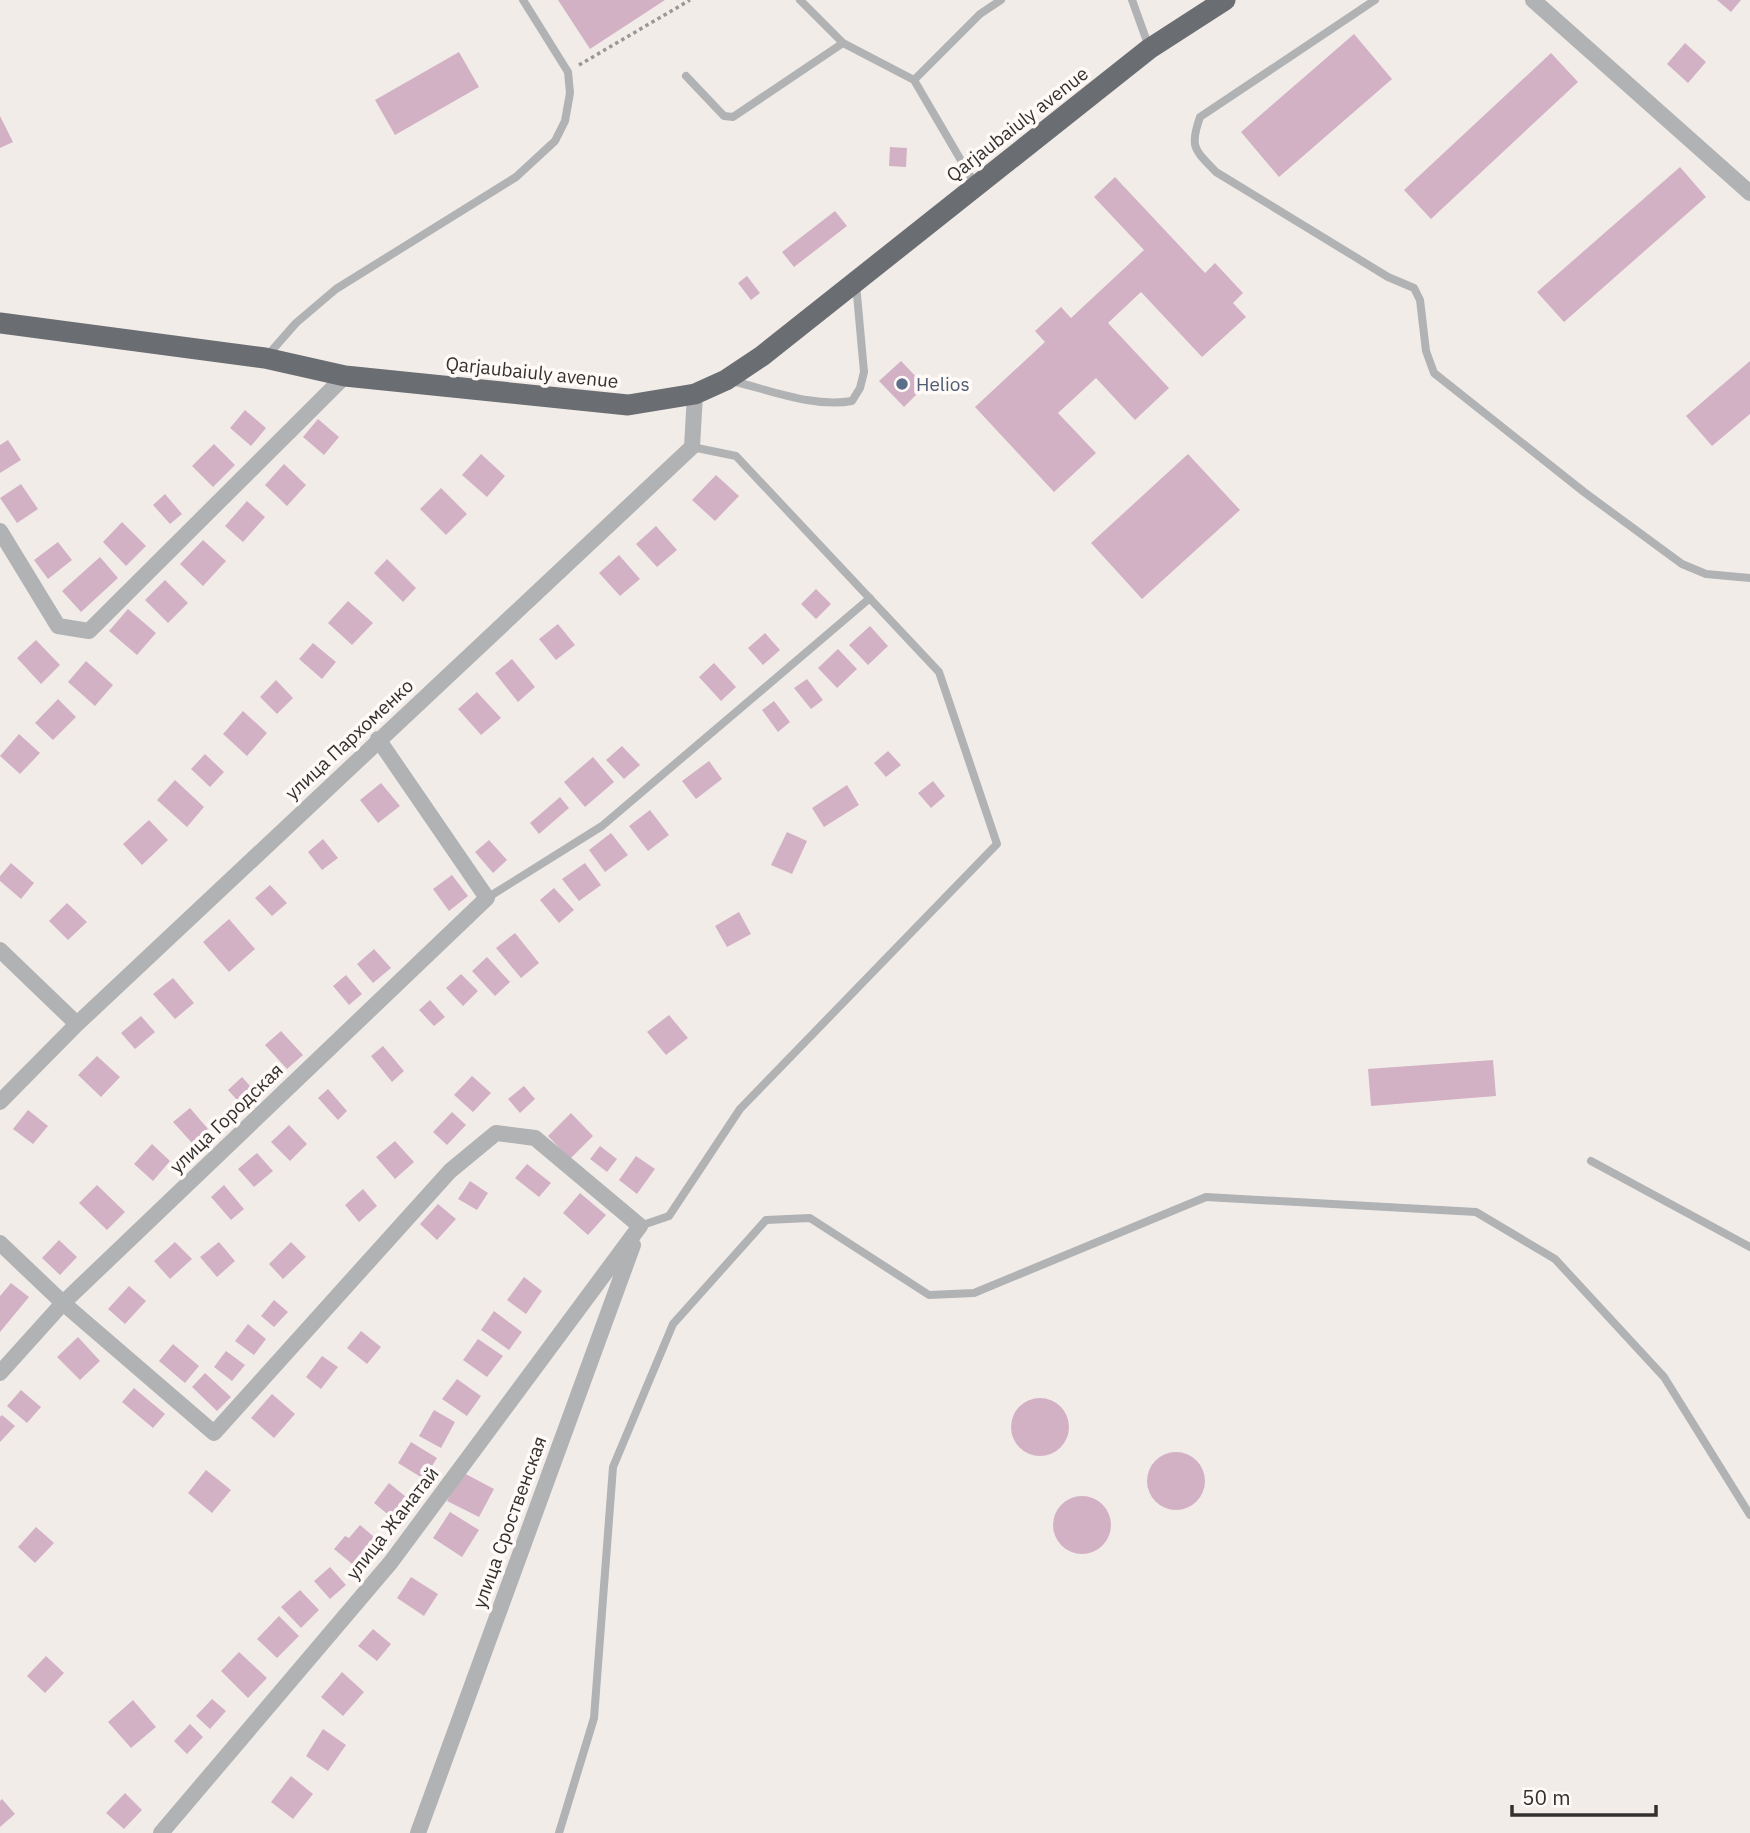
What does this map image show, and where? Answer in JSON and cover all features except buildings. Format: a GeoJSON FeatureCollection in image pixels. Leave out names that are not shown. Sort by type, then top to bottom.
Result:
{"type":"FeatureCollection","features":[{"type":"Feature","properties":{"kind":"highway","name":"Qarjaubaiuly avenue"},"geometry":{"type":"LineString","coordinates":[[0,323],[265,358],[345,376],[628,405],[695,394],[726,380],[762,356],[1149,49],[1225,0]]}},
{"type":"Feature","properties":{"kind":"street"},"geometry":{"type":"LineString","coordinates":[[1533,0],[1750,193]]}},
{"type":"Feature","properties":{"kind":"street"},"geometry":{"type":"LineString","coordinates":[[0,531],[58,626],[89,631],[345,376]]}},
{"type":"Feature","properties":{"kind":"street"},"geometry":{"type":"LineString","coordinates":[[692,447],[695,394]]}},
{"type":"Feature","properties":{"kind":"street","name":"улица Пархоменко"},"geometry":{"type":"LineString","coordinates":[[0,1102],[77,1024],[692,447]]}},
{"type":"Feature","properties":{"kind":"street"},"geometry":{"type":"LineString","coordinates":[[379,739],[487,898]]}},
{"type":"Feature","properties":{"kind":"street","name":"улица Городская"},"geometry":{"type":"LineString","coordinates":[[0,1373],[63,1303],[487,898]]}},
{"type":"Feature","properties":{"kind":"street"},"geometry":{"type":"LineString","coordinates":[[0,950],[77,1024]]}},
{"type":"Feature","properties":{"kind":"street"},"geometry":{"type":"LineString","coordinates":[[0,1243],[63,1303],[214,1433],[450,1171],[496,1133],[535,1138],[640,1226]]}},
{"type":"Feature","properties":{"kind":"street","name":"улица Жанатай"},"geometry":{"type":"LineString","coordinates":[[161,1833],[391,1562],[640,1226]]}},
{"type":"Feature","properties":{"kind":"street","name":"улица Сроственская"},"geometry":{"type":"LineString","coordinates":[[418,1833],[640,1226]]}},
{"type":"Feature","properties":{"kind":"lane"},"geometry":{"type":"LineString","coordinates":[[265,358],[296,323],[337,289],[516,177],[555,141],[565,121],[570,93],[568,72],[523,0]]}},
{"type":"Feature","properties":{"kind":"lane"},"geometry":{"type":"LineString","coordinates":[[800,0],[843,43],[914,80],[976,186]]}},
{"type":"Feature","properties":{"kind":"lane"},"geometry":{"type":"LineString","coordinates":[[914,80],[980,14],[1001,0]]}},
{"type":"Feature","properties":{"kind":"lane"},"geometry":{"type":"LineString","coordinates":[[1132,0],[1149,49]]}},
{"type":"Feature","properties":{"kind":"lane"},"geometry":{"type":"LineString","coordinates":[[1375,0],[1200,117],[1195,133],[1196,151],[1216,172],[1388,277],[1414,288],[1420,300],[1426,351],[1434,373],[1584,492],[1682,564],[1706,575],[1750,579]]}},
{"type":"Feature","properties":{"kind":"lane"},"geometry":{"type":"LineString","coordinates":[[686,76],[724,116],[733,117],[843,43]]}},
{"type":"Feature","properties":{"kind":"lane"},"geometry":{"type":"LineString","coordinates":[[726,380],[818,403],[852,401],[860,388],[864,372],[856,281]]}},
{"type":"Feature","properties":{"kind":"lane"},"geometry":{"type":"LineString","coordinates":[[640,1226],[669,1216],[740,1109],[997,844],[939,671],[736,456],[692,447]]}},
{"type":"Feature","properties":{"kind":"lane"},"geometry":{"type":"LineString","coordinates":[[487,898],[602,826],[870,598]]}},
{"type":"Feature","properties":{"kind":"lane"},"geometry":{"type":"LineString","coordinates":[[1591,1161],[1750,1247]]}},
{"type":"Feature","properties":{"kind":"lane"},"geometry":{"type":"LineString","coordinates":[[559,1833],[594,1718],[613,1467],[673,1325],[766,1220],[810,1218],[929,1295],[974,1293],[1206,1196],[1476,1212],[1555,1259],[1664,1377],[1750,1515]]}},
{"type":"Feature","properties":{"kind":"path"},"geometry":{"type":"LineString","coordinates":[[568,72],[690,0]]}},
{"type":"Feature","properties":{"kind":"place","name":"Helios"},"geometry":{"type":"Point","coordinates":[902,384]}}]}
